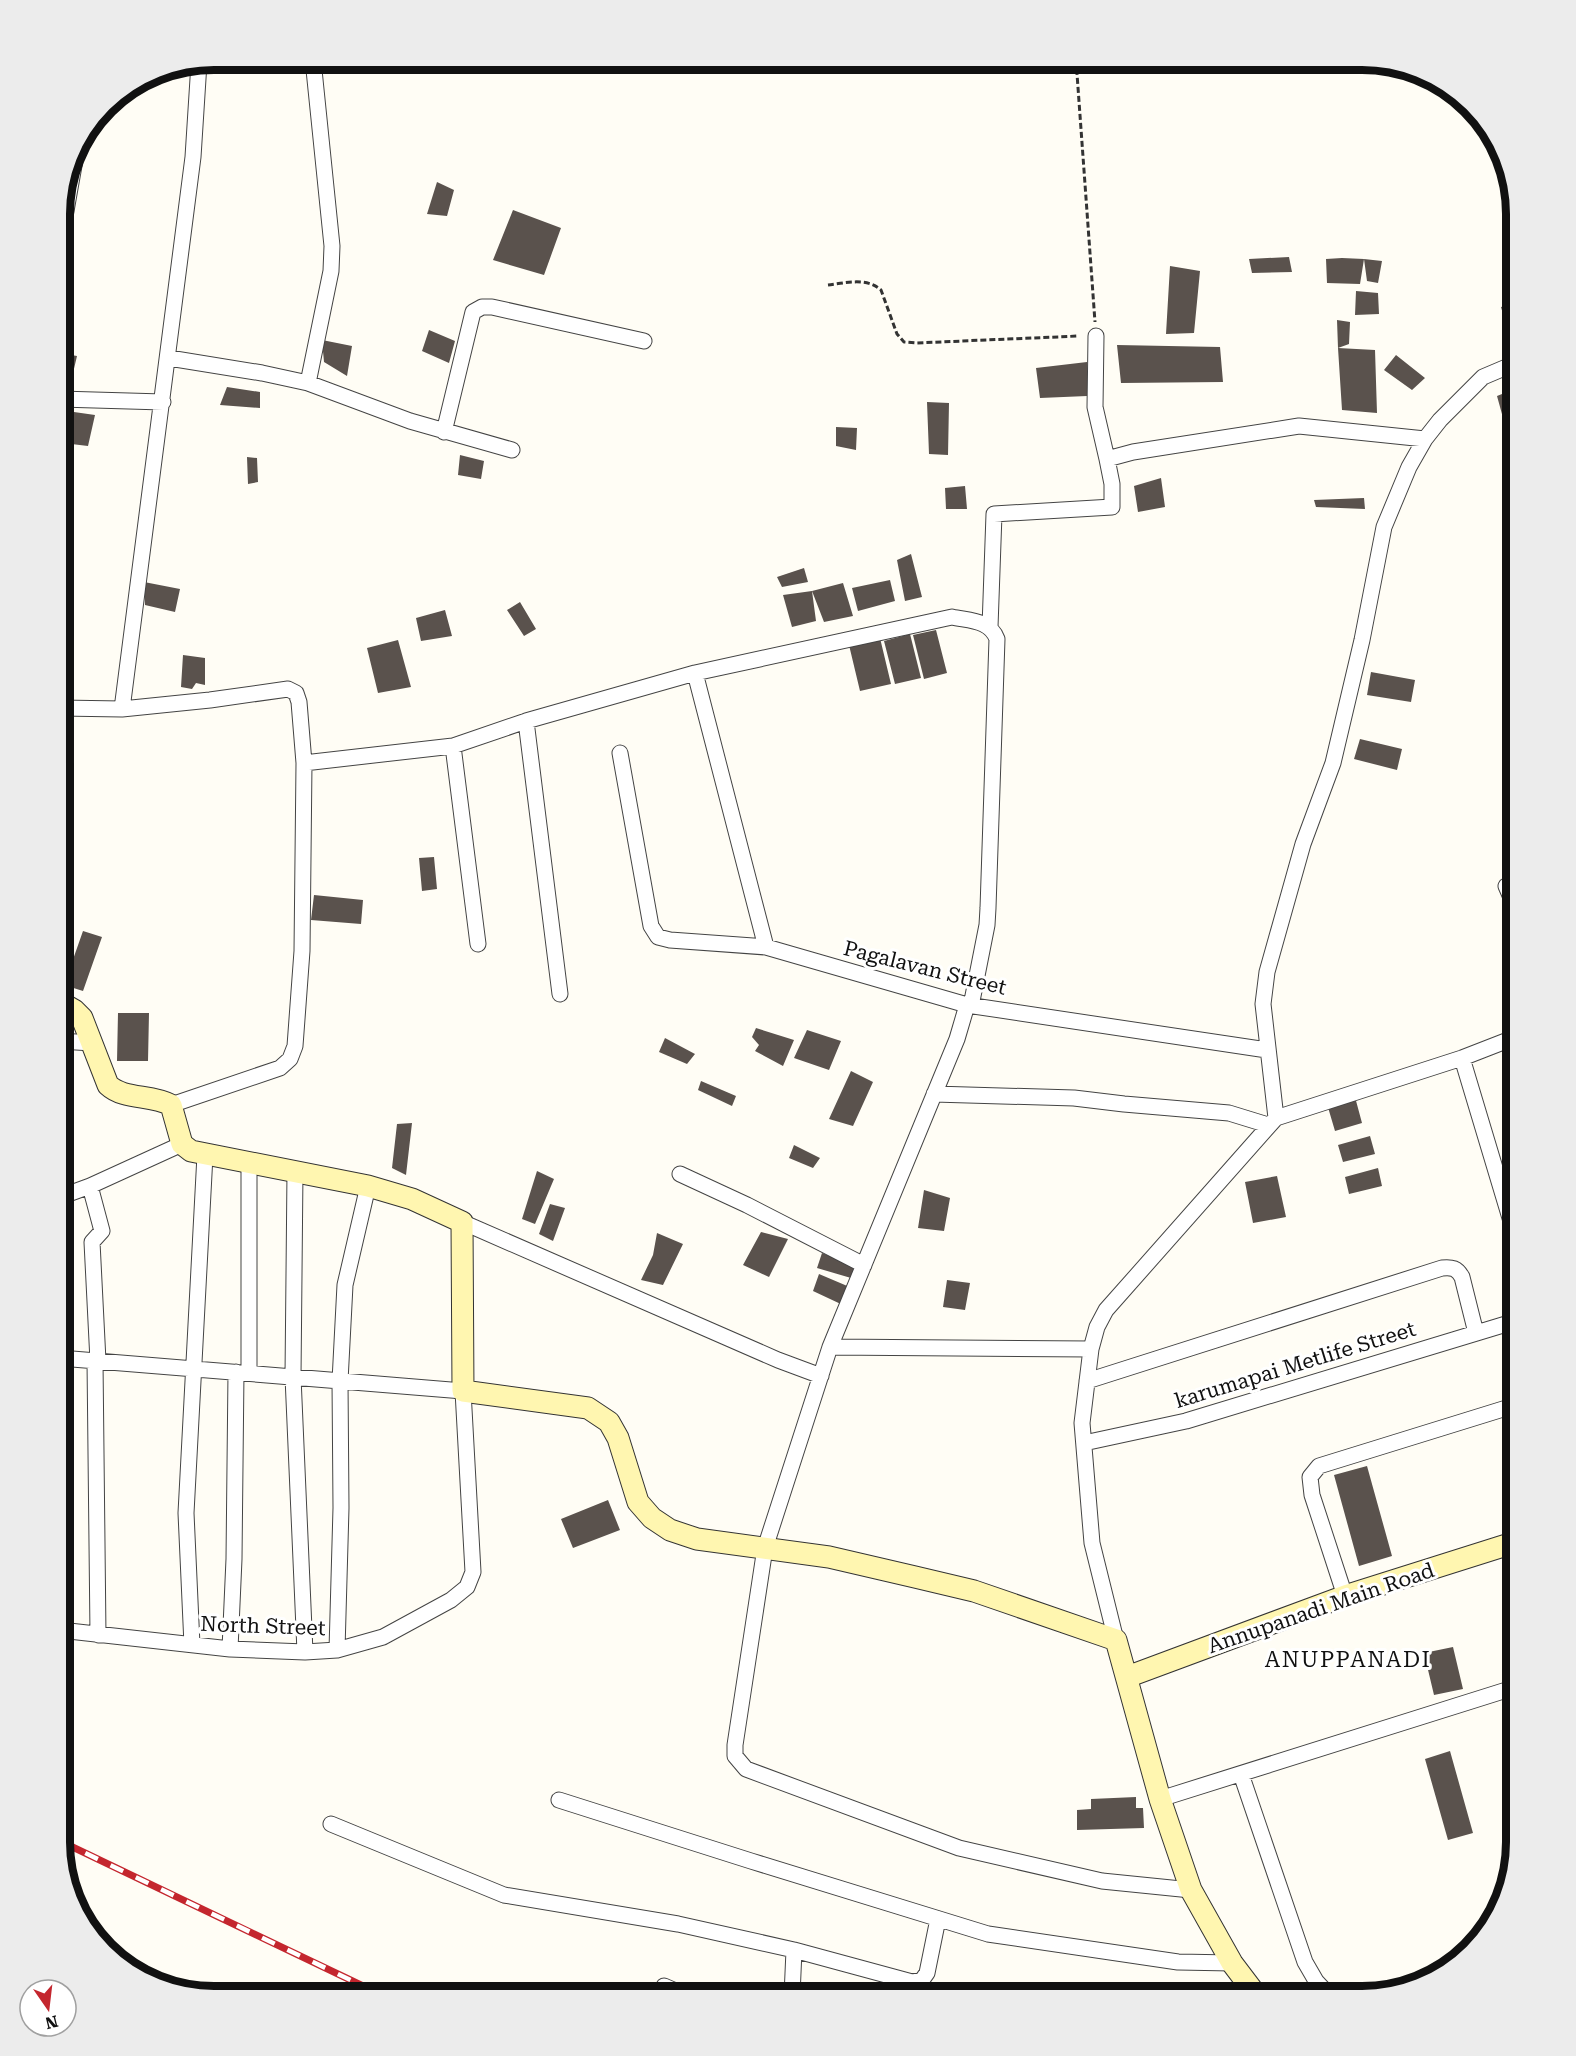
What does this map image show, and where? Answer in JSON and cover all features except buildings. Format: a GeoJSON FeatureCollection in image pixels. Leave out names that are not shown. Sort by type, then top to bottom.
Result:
{"type":"FeatureCollection","features":[{"type":"Feature","properties":{"kind":"street"},"geometry":{"type":"LineString","coordinates":[[308,383],[331,271],[332,246],[314,71]]}},
{"type":"Feature","properties":{"kind":"street"},"geometry":{"type":"LineString","coordinates":[[122,709],[169,358],[193,157],[198,72]]}},
{"type":"Feature","properties":{"kind":"street"},"geometry":{"type":"LineString","coordinates":[[444,432],[473,312],[482,306],[644,341]]}},
{"type":"Feature","properties":{"kind":"street"},"geometry":{"type":"LineString","coordinates":[[990,627],[994,514],[1112,507],[1112,484],[1095,407],[1096,336]]}},
{"type":"Feature","properties":{"kind":"street"},"geometry":{"type":"LineString","coordinates":[[169,358],[308,383],[410,422],[512,450]]}},
{"type":"Feature","properties":{"kind":"street"},"geometry":{"type":"LineString","coordinates":[[1249,1986],[1232,1963],[1191,1890],[1160,1799],[1116,1640],[1092,1543],[1082,1423],[1091,1349],[1097,1327],[1106,1310],[1272,1121],[1263,1004],[1267,972],[1303,843],[1333,763],[1362,640],[1384,527],[1409,467],[1425,439],[1440,420],[1483,377],[1506,367]]}},
{"type":"Feature","properties":{"kind":"street"},"geometry":{"type":"LineString","coordinates":[[71,399],[163,402]]}},
{"type":"Feature","properties":{"kind":"street"},"geometry":{"type":"LineString","coordinates":[[1107,459],[1133,452],[1299,426],[1425,439]]}},
{"type":"Feature","properties":{"kind":"street"},"geometry":{"type":"LineString","coordinates":[[304,763],[453,746],[526,721],[696,673],[952,617],[986,624],[994,631],[997,639],[987,925],[969,1005],[830,1347],[765,1548],[735,1756],[746,1768],[959,1848],[1102,1881],[1191,1890]]}},
{"type":"Feature","properties":{"kind":"street"},"geometry":{"type":"LineString","coordinates":[[696,673],[766,947]]}},
{"type":"Feature","properties":{"kind":"street"},"geometry":{"type":"LineString","coordinates":[[71,708],[122,709],[288,689],[296,693],[299,702],[304,763],[302,951],[295,1046],[290,1059],[280,1068],[171,1105]]}},
{"type":"Feature","properties":{"kind":"street"},"geometry":{"type":"LineString","coordinates":[[526,721],[560,994]]}},
{"type":"Feature","properties":{"kind":"street"},"geometry":{"type":"LineString","coordinates":[[453,746],[478,944]]}},
{"type":"Feature","properties":{"kind":"street","name":"Pagalavan Street"},"geometry":{"type":"LineString","coordinates":[[620,753],[651,926],[658,937],[670,940],[766,947],[969,1005],[1267,1050]]}},
{"type":"Feature","properties":{"kind":"street"},"geometry":{"type":"LineString","coordinates":[[71,1008],[82,1018],[108,1085],[115,1091],[162,1100],[171,1105],[182,1144],[191,1152],[368,1186],[412,1199],[778,1360],[821,1376]]}},
{"type":"Feature","properties":{"kind":"street"},"geometry":{"type":"LineString","coordinates":[[934,1094],[1074,1098],[1228,1113],[1272,1121],[1462,1058],[1506,1041]]}},
{"type":"Feature","properties":{"kind":"street"},"geometry":{"type":"LineString","coordinates":[[70,1042],[92,1043]]}},
{"type":"Feature","properties":{"kind":"street"},"geometry":{"type":"LineString","coordinates":[[1462,1058],[1506,1205]]}},
{"type":"Feature","properties":{"kind":"street"},"geometry":{"type":"LineString","coordinates":[[70,1193],[182,1144]]}},
{"type":"Feature","properties":{"kind":"street"},"geometry":{"type":"LineString","coordinates":[[192,1645],[186,1513],[205,1155]]}},
{"type":"Feature","properties":{"kind":"street"},"geometry":{"type":"LineString","coordinates":[[230,1649],[243,1372],[249,1163]]}},
{"type":"Feature","properties":{"kind":"street"},"geometry":{"type":"LineString","coordinates":[[295,1171],[293,1377],[305,1652]]}},
{"type":"Feature","properties":{"kind":"street"},"geometry":{"type":"LineString","coordinates":[[680,1174],[747,1204],[864,1264]]}},
{"type":"Feature","properties":{"kind":"street"},"geometry":{"type":"LineString","coordinates":[[90,1186],[102,1231],[92,1242],[96,1361],[98,1635]]}},
{"type":"Feature","properties":{"kind":"street"},"geometry":{"type":"LineString","coordinates":[[337,1650],[341,1508],[340,1381],[345,1285],[368,1186]]}},
{"type":"Feature","properties":{"kind":"street"},"geometry":{"type":"LineString","coordinates":[[462,1222],[464,1391]]}},
{"type":"Feature","properties":{"kind":"street"},"geometry":{"type":"LineString","coordinates":[[1087,1381],[1450,1267],[1458,1270],[1462,1277],[1476,1333]]}},
{"type":"Feature","properties":{"kind":"street","name":"karumapai Metlife Street"},"geometry":{"type":"LineString","coordinates":[[1084,1443],[1186,1421],[1506,1323]]}},
{"type":"Feature","properties":{"kind":"street"},"geometry":{"type":"LineString","coordinates":[[830,1347],[1091,1349]]}},
{"type":"Feature","properties":{"kind":"street"},"geometry":{"type":"LineString","coordinates":[[70,1359],[464,1391],[588,1408],[609,1422],[618,1438],[638,1502],[652,1518],[670,1530],[698,1539],[828,1557],[974,1591],[1116,1640]]}},
{"type":"Feature","properties":{"kind":"street","name":"North Street"},"geometry":{"type":"LineString","coordinates":[[70,1631],[230,1649],[305,1652],[337,1650],[383,1637],[451,1600],[467,1587],[473,1572],[464,1391]]}},
{"type":"Feature","properties":{"kind":"street"},"geometry":{"type":"LineString","coordinates":[[1345,1596],[1312,1495],[1310,1477],[1318,1467],[1506,1408]]}},
{"type":"Feature","properties":{"kind":"street","name":"Annupanadi Main Road"},"geometry":{"type":"LineString","coordinates":[[1127,1677],[1345,1596],[1506,1545]]}},
{"type":"Feature","properties":{"kind":"street"},"geometry":{"type":"LineString","coordinates":[[1160,1799],[1506,1690]]}},
{"type":"Feature","properties":{"kind":"street"},"geometry":{"type":"LineString","coordinates":[[1241,1774],[1305,1962],[1321,1986]]}},
{"type":"Feature","properties":{"kind":"street"},"geometry":{"type":"LineString","coordinates":[[559,1800],[988,1934],[1166,1960],[1232,1963]]}},
{"type":"Feature","properties":{"kind":"street"},"geometry":{"type":"LineString","coordinates":[[331,1824],[504,1895],[678,1924],[794,1950],[912,1982],[922,1980],[927,1973],[938,1919]]}},
{"type":"Feature","properties":{"kind":"street"},"geometry":{"type":"LineString","coordinates":[[792,1986],[794,1950]]}},
{"type":"Feature","properties":{"kind":"path"},"geometry":{"type":"LineString","coordinates":[[828,285],[862,282],[876,285],[881,290],[897,334],[904,342],[1096,336],[1077,71]]}},
{"type":"Feature","properties":{"kind":"railway"},"geometry":{"type":"LineString","coordinates":[[70,1846],[363,1986]]}},
{"type":"Feature","properties":{"kind":"district","name":"ANUPPANADI"},"geometry":{"type":"Point","coordinates":[1348,1659]}}]}
